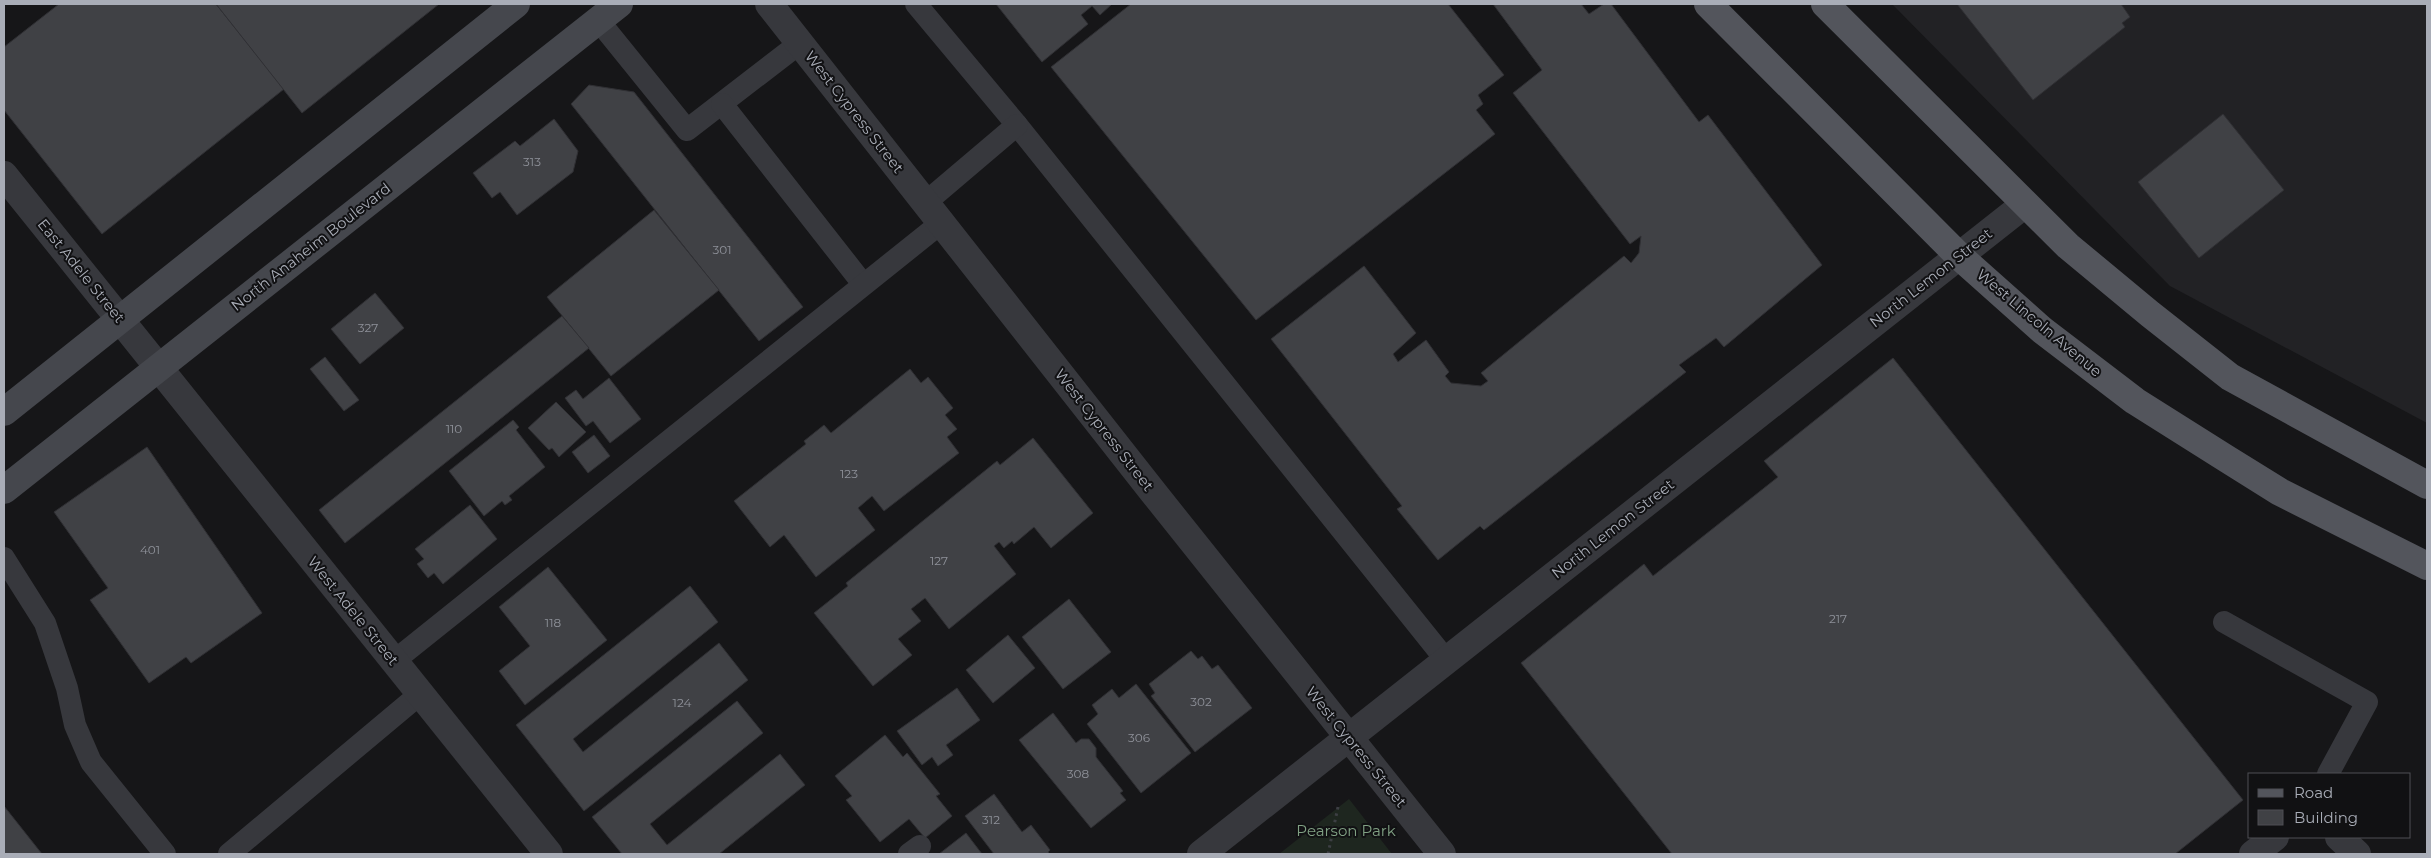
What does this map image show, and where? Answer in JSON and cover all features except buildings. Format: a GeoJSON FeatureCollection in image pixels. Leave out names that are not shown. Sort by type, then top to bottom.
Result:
{"type":"FeatureCollection","features":[{"type":"Feature","properties":{"kind":"main road"},"geometry":{"type":"LineString","coordinates":[[4,412],[516,4]]}},
{"type":"Feature","properties":{"kind":"main road","name":"West Lincoln Avenue"},"geometry":{"type":"LineString","coordinates":[[1708,4],[1959,256],[2042,330],[2135,401],[2280,492],[2427,566]]}},
{"type":"Feature","properties":{"kind":"main road"},"geometry":{"type":"LineString","coordinates":[[1825,4],[2068,246],[2230,378],[2427,484]]}},
{"type":"Feature","properties":{"kind":"main road","name":"North Anaheim Boulevard"},"geometry":{"type":"LineString","coordinates":[[4,490],[608,12]]}},
{"type":"Feature","properties":{"kind":"street","name":"West Cypress Street"},"geometry":{"type":"LineString","coordinates":[[769,4],[1348,738],[1442,854]]}},
{"type":"Feature","properties":{"kind":"street","name":"East Adele Street"},"geometry":{"type":"LineString","coordinates":[[6,181],[158,368]]}},
{"type":"Feature","properties":{"kind":"street","name":"North Lemon Street"},"geometry":{"type":"LineString","coordinates":[[1201,854],[2025,204]]}},
{"type":"Feature","properties":{"kind":"street","name":"West Adele Street"},"geometry":{"type":"LineString","coordinates":[[158,368],[549,854]]}},
{"type":"Feature","properties":{"kind":"street"},"geometry":{"type":"LineString","coordinates":[[2253,854],[2274,838]]}},
{"type":"Feature","properties":{"kind":"street"},"geometry":{"type":"LineString","coordinates":[[2340,838],[2358,854]]}},
{"type":"Feature","properties":{"kind":"lane"},"geometry":{"type":"LineString","coordinates":[[916,4],[1016,125],[1446,660]]}},
{"type":"Feature","properties":{"kind":"lane"},"geometry":{"type":"LineString","coordinates":[[608,12],[687,130],[800,43]]}},
{"type":"Feature","properties":{"kind":"lane"},"geometry":{"type":"LineString","coordinates":[[722,104],[864,284]]}},
{"type":"Feature","properties":{"kind":"lane"},"geometry":{"type":"LineString","coordinates":[[394,661],[864,284],[1016,125]]}},
{"type":"Feature","properties":{"kind":"lane"},"geometry":{"type":"LineString","coordinates":[[4,558],[45,623],[67,688],[75,725],[91,762],[165,854]]}},
{"type":"Feature","properties":{"kind":"lane"},"geometry":{"type":"LineString","coordinates":[[2224,622],[2367,702],[2329,773]]}},
{"type":"Feature","properties":{"kind":"lane"},"geometry":{"type":"LineString","coordinates":[[228,854],[420,694]]}},
{"type":"Feature","properties":{"kind":"path"},"geometry":{"type":"LineString","coordinates":[[1328,854],[1338,807]]}},
{"type":"Feature","properties":{"kind":"shaded area"},"geometry":{"type":"Polygon","coordinates":[[[1892,4],[2427,4],[2427,423],[2170,286],[1892,4]]]}},
{"type":"Feature","properties":{"kind":"green space","name":"Pearson Park"},"geometry":{"type":"Polygon","coordinates":[[[1349,799],[1392,854],[1279,854],[1349,799]]]}}]}
